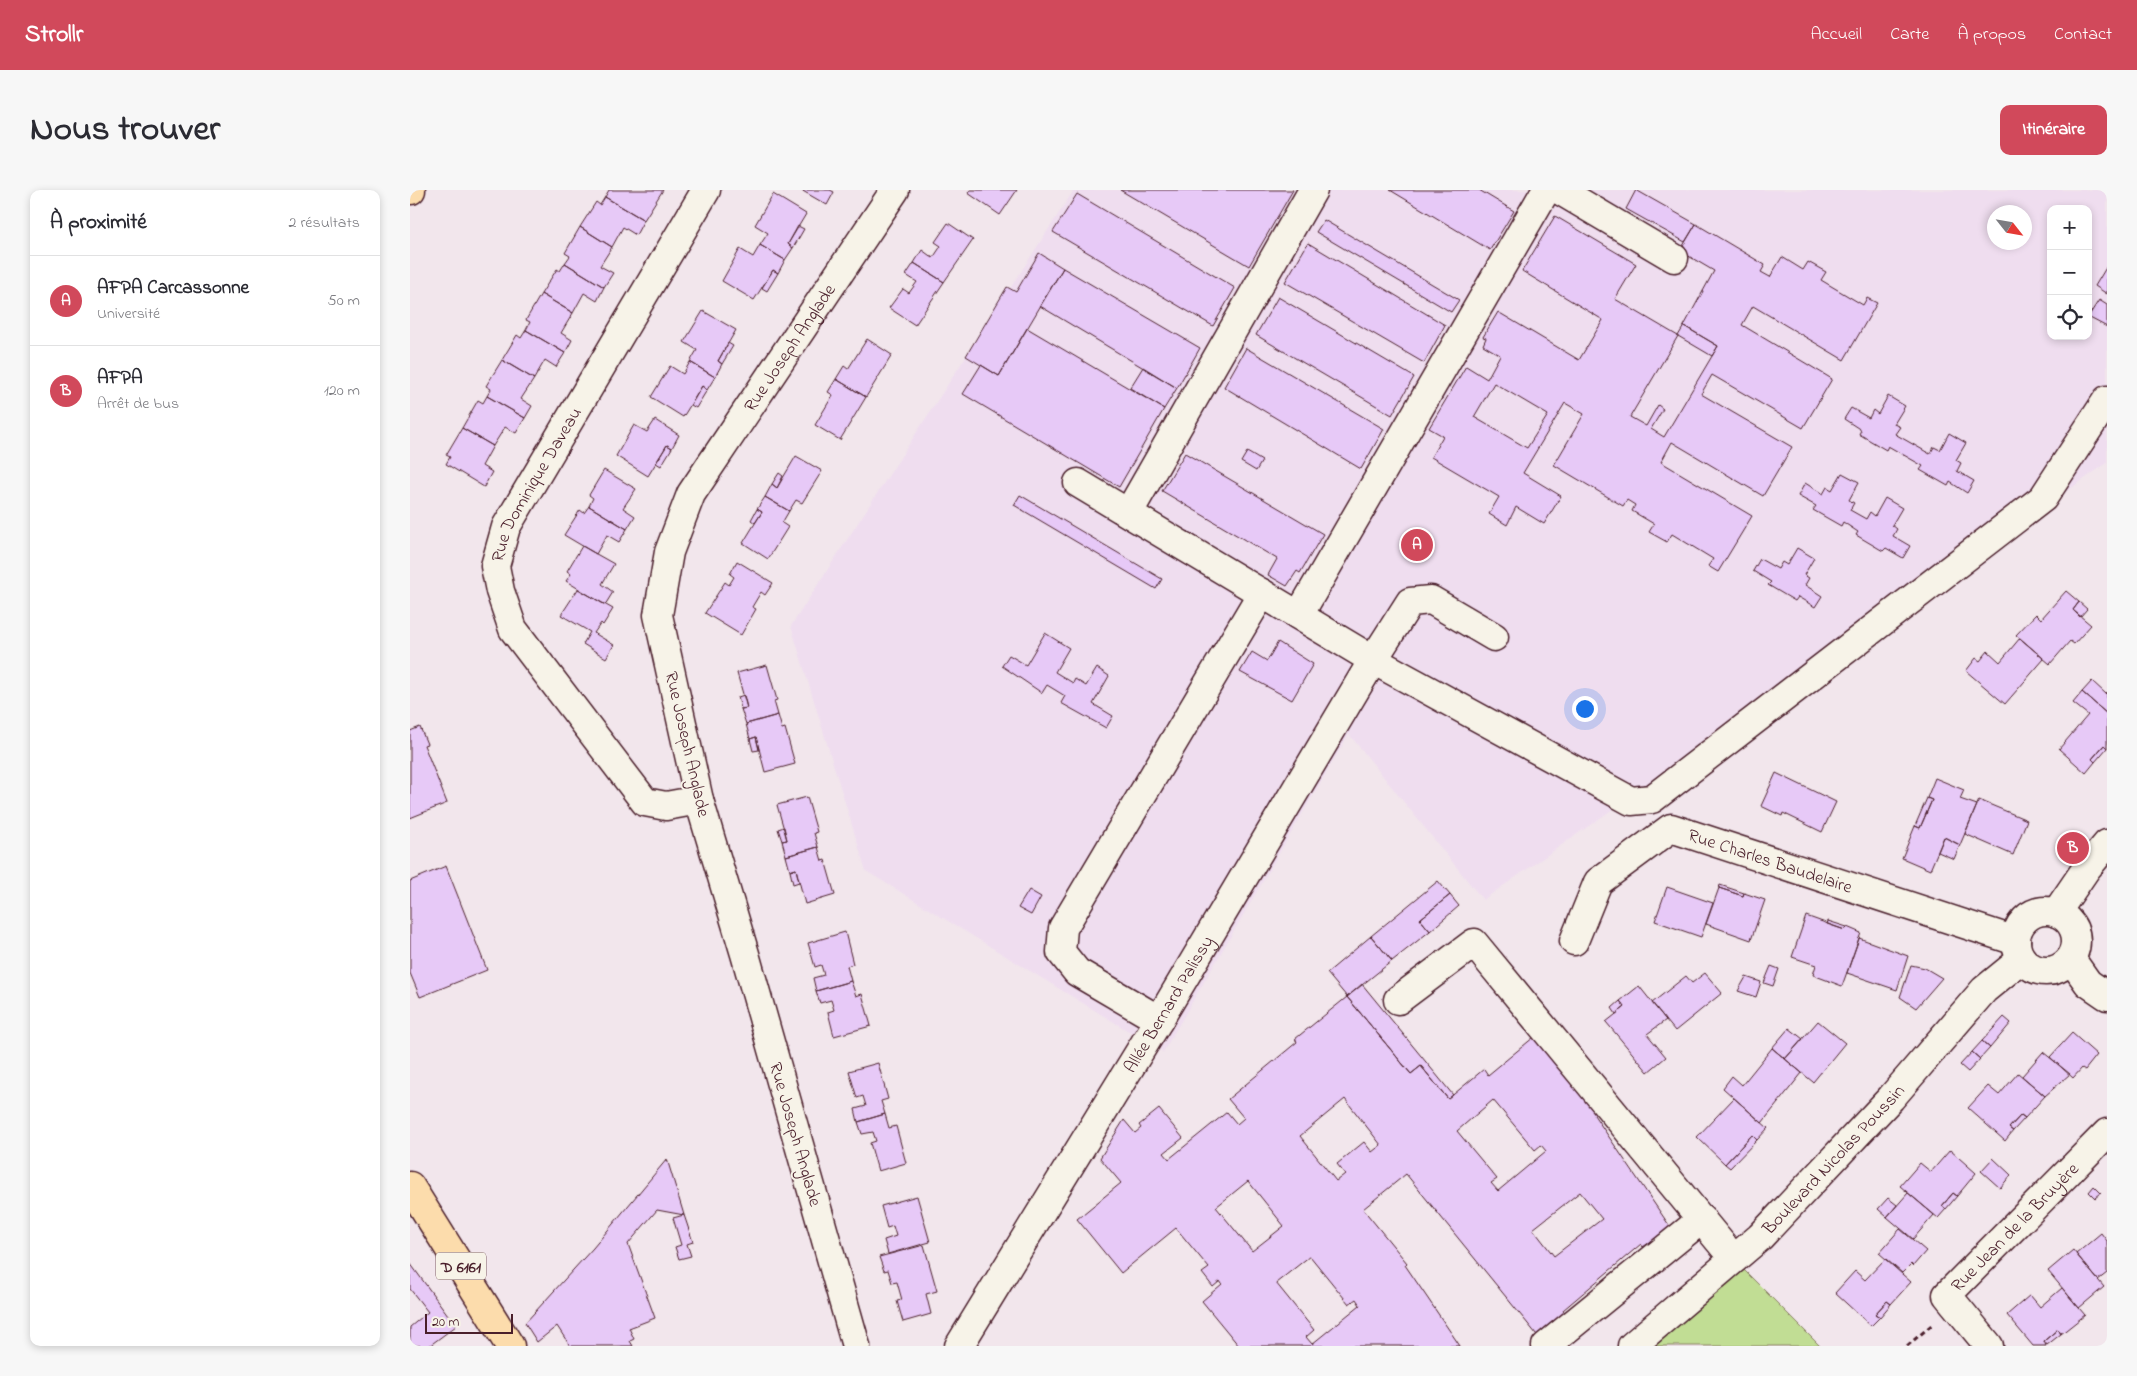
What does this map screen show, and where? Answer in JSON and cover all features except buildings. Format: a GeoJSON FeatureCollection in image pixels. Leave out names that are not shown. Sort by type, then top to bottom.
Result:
{"type":"FeatureCollection","features":[{"type":"Feature","properties":{"kind":"main road","name":"D 6161"},"geometry":{"type":"LineString","coordinates":[[410,1186],[510,1346]]}},
{"type":"Feature","properties":{"kind":"street","name":"Rue Dominique Daveau"},"geometry":{"type":"LineString","coordinates":[[699,800],[666,806],[645,802],[513,629],[500,591],[495,566],[506,527],[706,190]]}},
{"type":"Feature","properties":{"kind":"street","name":"Rue Joseph Anglade"},"geometry":{"type":"LineString","coordinates":[[856,1346],[748,963],[699,800],[658,615],[669,552],[691,494],[895,190]]}},
{"type":"Feature","properties":{"kind":"street"},"geometry":{"type":"LineString","coordinates":[[1129,512],[1313,190]]}},
{"type":"Feature","properties":{"kind":"street"},"geometry":{"type":"LineString","coordinates":[[1299,615],[1546,190]]}},
{"type":"Feature","properties":{"kind":"street"},"geometry":{"type":"LineString","coordinates":[[1559,190],[1674,258]]}},
{"type":"Feature","properties":{"kind":"street"},"geometry":{"type":"LineString","coordinates":[[1078,483],[1373,660],[1631,800],[1652,799],[2043,498],[2107,400]]}},
{"type":"Feature","properties":{"kind":"street"},"geometry":{"type":"LineString","coordinates":[[1159,1020],[1077,972],[1061,952],[1063,928],[1262,593]]}},
{"type":"Feature","properties":{"kind":"street","name":"Allée Bernard Palissy"},"geometry":{"type":"LineString","coordinates":[[959,1346],[1159,1020],[1373,660],[1410,602],[1431,600],[1494,637]]}},
{"type":"Feature","properties":{"kind":"street","name":"Rue Charles Baudelaire"},"geometry":{"type":"LineString","coordinates":[[1574,941],[1598,882],[1671,828],[2019,950]]}},
{"type":"Feature","properties":{"kind":"street"},"geometry":{"type":"LineString","coordinates":[[2056,913],[2086,869],[2107,844]]}},
{"type":"Feature","properties":{"kind":"street"},"geometry":{"type":"LineString","coordinates":[[2038,913],[2056,913],[2071,924],[2074,932],[2074,950],[2070,959],[2057,970],[2047,971],[2028,966],[2019,950],[2022,923],[2038,913]]}},
{"type":"Feature","properties":{"kind":"street"},"geometry":{"type":"LineString","coordinates":[[1398,1000],[1474,943],[1734,1260]]}},
{"type":"Feature","properties":{"kind":"street","name":"Boulevard Nicolas Poussin"},"geometry":{"type":"LineString","coordinates":[[1632,1346],[1760,1237],[1890,1098],[2019,950]]}},
{"type":"Feature","properties":{"kind":"street"},"geometry":{"type":"LineString","coordinates":[[2070,959],[2088,982],[2107,996]]}},
{"type":"Feature","properties":{"kind":"street","name":"Rue Jean de la Bruyère"},"geometry":{"type":"LineString","coordinates":[[1989,1346],[1947,1295],[2107,1133]]}},
{"type":"Feature","properties":{"kind":"street"},"geometry":{"type":"LineString","coordinates":[[1546,1346],[1702,1219]]}},
{"type":"Feature","properties":{"kind":"path"},"geometry":{"type":"LineString","coordinates":[[1907,1346],[1956,1305]]}},
{"type":"Feature","properties":{"kind":"shaded area"},"geometry":{"type":"Polygon","coordinates":[[[1074,190],[2107,190],[2107,463],[1483,900],[1349,734],[1163,1052],[866,871],[791,626],[1074,190]]]}},
{"type":"Feature","properties":{"kind":"green space"},"geometry":{"type":"Polygon","coordinates":[[[1743,1269],[1820,1346],[1632,1346],[1743,1269]]]}},
{"type":"Feature","properties":{"kind":"place","name":"AFPA Carcassonne"},"geometry":{"type":"Point","coordinates":[1417,545]}},
{"type":"Feature","properties":{"kind":"place","name":"AFPA"},"geometry":{"type":"Point","coordinates":[2073,848]}}]}
